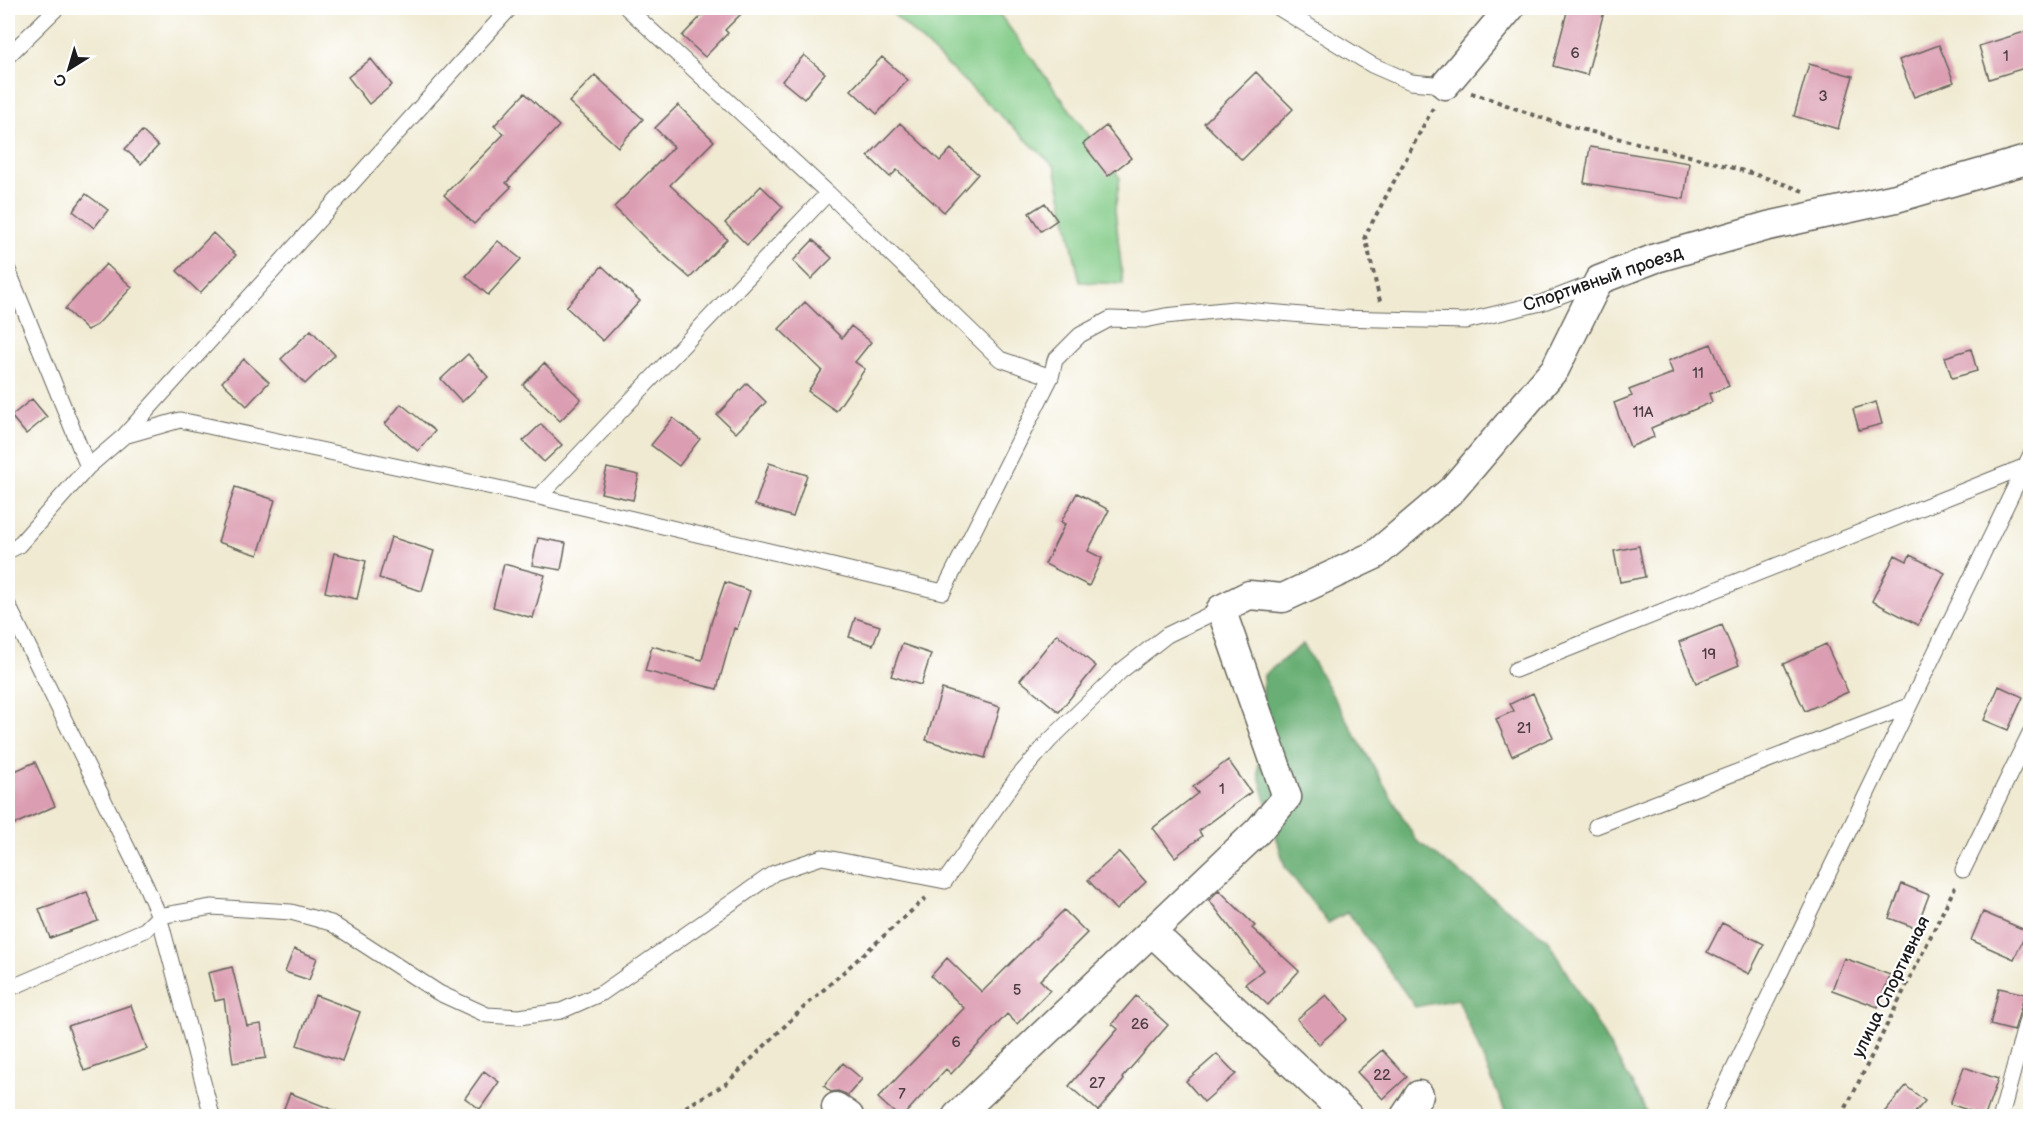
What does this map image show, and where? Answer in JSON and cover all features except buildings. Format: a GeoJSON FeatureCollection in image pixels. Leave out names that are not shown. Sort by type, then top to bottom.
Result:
{"type":"FeatureCollection","features":[{"type":"Feature","properties":{"kind":"street"},"geometry":{"type":"LineString","coordinates":[[1445,85],[1510,8]]}},
{"type":"Feature","properties":{"kind":"street","name":"Спортивный проезд"},"geometry":{"type":"LineString","coordinates":[[1599,280],[1656,258],[1746,233],[1896,198],[2031,159]]}},
{"type":"Feature","properties":{"kind":"street"},"geometry":{"type":"LineString","coordinates":[[957,1116],[1258,831],[1287,797],[1221,609],[1249,595],[1283,598],[1376,555],[1453,489],[1555,369],[1599,280]]}},
{"type":"Feature","properties":{"kind":"street"},"geometry":{"type":"LineString","coordinates":[[1152,932],[1348,1116]]}},
{"type":"Feature","properties":{"kind":"lane"},"geometry":{"type":"LineString","coordinates":[[8,56],[57,8]]}},
{"type":"Feature","properties":{"kind":"lane"},"geometry":{"type":"LineString","coordinates":[[8,552],[18,546],[88,467],[124,436],[510,8]]}},
{"type":"Feature","properties":{"kind":"lane"},"geometry":{"type":"LineString","coordinates":[[627,8],[828,193],[1000,359],[1051,377]]}},
{"type":"Feature","properties":{"kind":"lane"},"geometry":{"type":"LineString","coordinates":[[1279,8],[1372,65],[1411,82],[1445,85]]}},
{"type":"Feature","properties":{"kind":"lane"},"geometry":{"type":"LineString","coordinates":[[124,436],[180,420],[539,497],[828,193]]}},
{"type":"Feature","properties":{"kind":"lane"},"geometry":{"type":"LineString","coordinates":[[8,270],[88,467]]}},
{"type":"Feature","properties":{"kind":"lane","name":"Спортивный проезд"},"geometry":{"type":"LineString","coordinates":[[539,497],[943,592],[1051,377],[1055,360],[1080,335],[1110,319],[1145,320],[1234,309],[1337,318],[1466,321],[1541,303],[1599,280]]}},
{"type":"Feature","properties":{"kind":"lane"},"geometry":{"type":"LineString","coordinates":[[1515,670],[2028,461]]}},
{"type":"Feature","properties":{"kind":"lane"},"geometry":{"type":"LineString","coordinates":[[1711,1116],[2028,461]]}},
{"type":"Feature","properties":{"kind":"lane"},"geometry":{"type":"LineString","coordinates":[[8,605],[159,916],[212,1116]]}},
{"type":"Feature","properties":{"kind":"lane"},"geometry":{"type":"LineString","coordinates":[[8,989],[145,930],[159,916],[212,907],[291,912],[331,923],[439,993],[488,1015],[519,1017],[561,1011],[602,993],[774,873],[822,857],[945,881],[1016,779],[1057,732],[1120,671],[1167,635],[1221,609]]}},
{"type":"Feature","properties":{"kind":"lane"},"geometry":{"type":"LineString","coordinates":[[1596,826],[1909,706]]}},
{"type":"Feature","properties":{"kind":"lane"},"geometry":{"type":"LineString","coordinates":[[1963,870],[2031,733]]}},
{"type":"Feature","properties":{"kind":"lane"},"geometry":{"type":"LineString","coordinates":[[2001,1116],[2031,1008]]}},
{"type":"Feature","properties":{"kind":"path"},"geometry":{"type":"LineString","coordinates":[[1384,319],[1365,236],[1445,85],[1504,102],[1559,123],[1661,147],[1770,178],[1809,193]]}},
{"type":"Feature","properties":{"kind":"path","name":"улица Спортивная"},"geometry":{"type":"LineString","coordinates":[[1842,1116],[1963,870]]}},
{"type":"Feature","properties":{"kind":"path"},"geometry":{"type":"LineString","coordinates":[[670,1116],[727,1083],[801,1010],[945,881]]}},
{"type":"Feature","properties":{"kind":"green space"},"geometry":{"type":"Polygon","coordinates":[[[887,8],[995,8],[1120,178],[1115,209],[1123,284],[1080,282],[1055,167],[887,8]]]}},
{"type":"Feature","properties":{"kind":"green space"},"geometry":{"type":"Polygon","coordinates":[[[1303,644],[1416,840],[1547,939],[1638,1094],[1648,1116],[1507,1116],[1458,999],[1415,1007],[1348,912],[1328,923],[1285,867],[1258,773],[1264,675],[1303,644]]]}}]}
